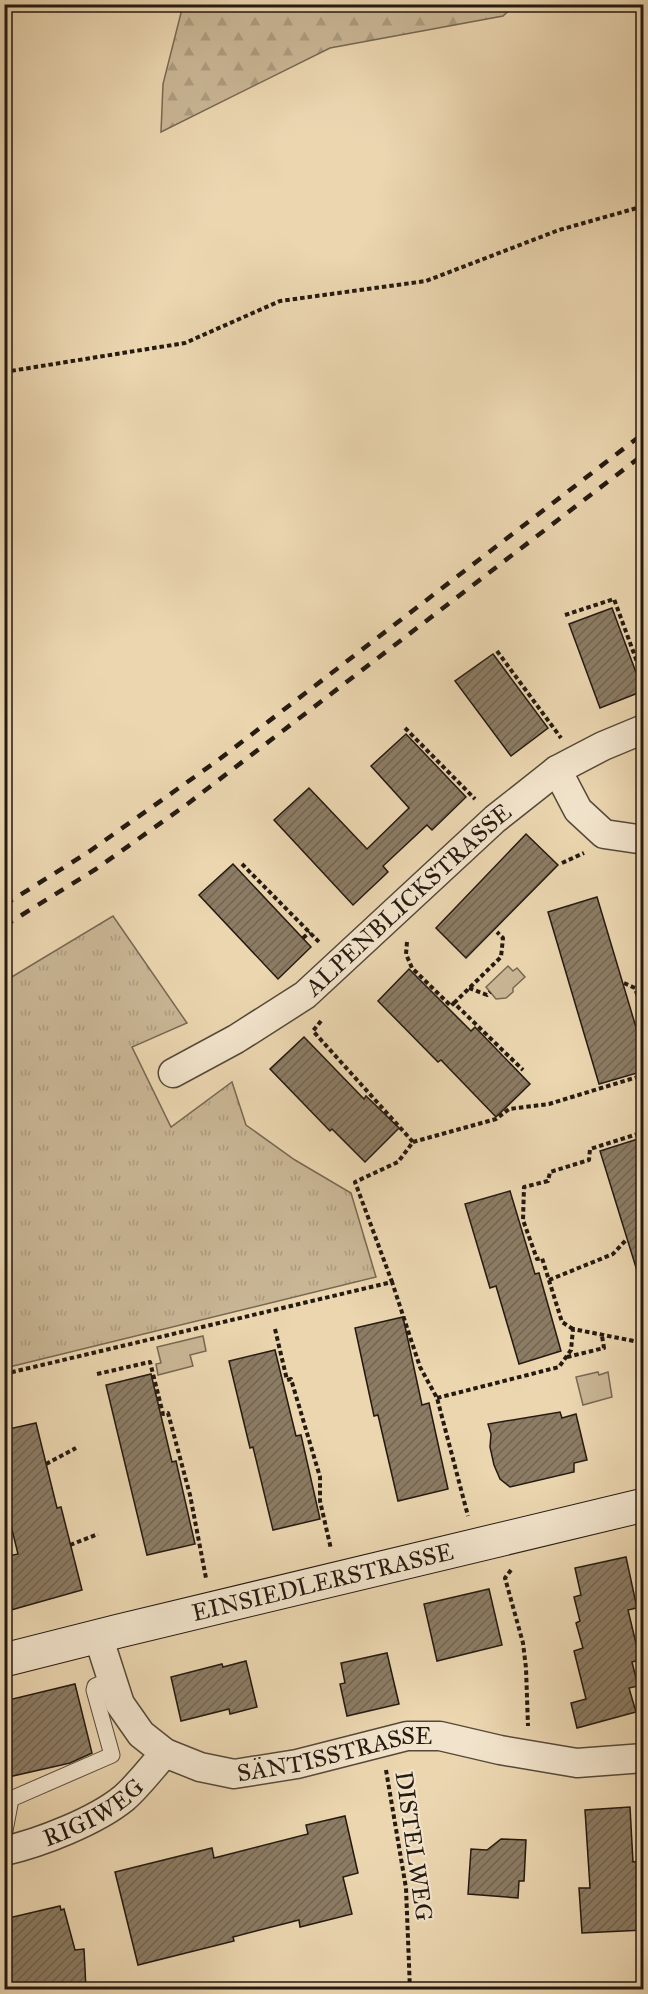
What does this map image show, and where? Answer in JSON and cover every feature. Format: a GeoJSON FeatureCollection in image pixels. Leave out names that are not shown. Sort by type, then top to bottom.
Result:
{"type":"FeatureCollection","features":[{"type":"Feature","properties":{"kind":"main road","name":"EINSIEDLERSTRASSE"},"geometry":{"type":"LineString","coordinates":[[4,1660],[644,1505]]}},
{"type":"Feature","properties":{"kind":"street","name":"ALPENBLICKSTRASSE"},"geometry":{"type":"LineString","coordinates":[[173,1072],[236,1039],[305,995],[495,819],[557,770],[603,746],[644,729]]}},
{"type":"Feature","properties":{"kind":"street"},"geometry":{"type":"LineString","coordinates":[[557,770],[578,810],[604,834],[644,838]]}},
{"type":"Feature","properties":{"kind":"street","name":"SÄNTISSTRASSE"},"geometry":{"type":"LineString","coordinates":[[98,1636],[120,1704],[141,1734],[165,1753],[200,1767],[234,1774],[297,1764],[407,1736],[440,1736],[577,1763],[644,1758]]}},
{"type":"Feature","properties":{"kind":"street","name":"RIGIWEG"},"geometry":{"type":"LineString","coordinates":[[5,1843],[19,1848],[96,1818],[125,1797],[165,1753]]}},
{"type":"Feature","properties":{"kind":"lane"},"geometry":{"type":"LineString","coordinates":[[5,1843],[11,1800],[112,1755],[94,1690],[95,1686],[111,1679]]}},
{"type":"Feature","properties":{"kind":"path"},"geometry":{"type":"LineString","coordinates":[[4,372],[185,343],[280,301],[426,281],[559,230],[644,207]]}},
{"type":"Feature","properties":{"kind":"path"},"geometry":{"type":"LineString","coordinates":[[565,615],[614,599],[642,682]]}},
{"type":"Feature","properties":{"kind":"path"},"geometry":{"type":"LineString","coordinates":[[497,651],[552,725]]}},
{"type":"Feature","properties":{"kind":"path"},"geometry":{"type":"LineString","coordinates":[[405,728],[453,780],[495,819]]}},
{"type":"Feature","properties":{"kind":"path"},"geometry":{"type":"LineString","coordinates":[[242,864],[319,942],[317,953],[335,952],[341,961]]}},
{"type":"Feature","properties":{"kind":"path"},"geometry":{"type":"LineString","coordinates":[[389,919],[407,935],[406,954],[412,968],[451,1006],[501,957],[503,938],[497,932]]}},
{"type":"Feature","properties":{"kind":"path"},"geometry":{"type":"LineString","coordinates":[[303,938],[310,932]]}},
{"type":"Feature","properties":{"kind":"path"},"geometry":{"type":"LineString","coordinates":[[624,983],[635,988],[644,1014]]}},
{"type":"Feature","properties":{"kind":"path"},"geometry":{"type":"LineString","coordinates":[[469,988],[487,995],[490,992]]}},
{"type":"Feature","properties":{"kind":"path"},"geometry":{"type":"LineString","coordinates":[[305,995],[325,1016],[313,1031],[413,1142]]}},
{"type":"Feature","properties":{"kind":"path"},"geometry":{"type":"LineString","coordinates":[[454,1003],[523,1070]]}},
{"type":"Feature","properties":{"kind":"path"},"geometry":{"type":"LineString","coordinates":[[475,1546],[437,1398],[420,1367],[355,1182],[398,1162],[413,1142],[496,1119],[509,1109],[549,1104],[644,1075]]}},
{"type":"Feature","properties":{"kind":"path"},"geometry":{"type":"LineString","coordinates":[[644,1132],[591,1149],[589,1160],[550,1172],[548,1181],[524,1187],[523,1221],[537,1260],[542,1258],[562,1322],[573,1329],[644,1344]]}},
{"type":"Feature","properties":{"kind":"path"},"geometry":{"type":"LineString","coordinates":[[549,1280],[613,1254],[626,1240]]}},
{"type":"Feature","properties":{"kind":"path"},"geometry":{"type":"LineString","coordinates":[[4,1374],[392,1282]]}},
{"type":"Feature","properties":{"kind":"path"},"geometry":{"type":"LineString","coordinates":[[275,1329],[287,1380],[291,1379],[320,1477],[320,1500],[338,1579]]}},
{"type":"Feature","properties":{"kind":"path"},"geometry":{"type":"LineString","coordinates":[[437,1398],[559,1367],[567,1357],[573,1339],[573,1329]]}},
{"type":"Feature","properties":{"kind":"path"},"geometry":{"type":"LineString","coordinates":[[567,1357],[604,1348],[602,1336]]}},
{"type":"Feature","properties":{"kind":"path"},"geometry":{"type":"LineString","coordinates":[[97,1374],[150,1362],[162,1414],[168,1413],[190,1495],[213,1608]]}},
{"type":"Feature","properties":{"kind":"path"},"geometry":{"type":"LineString","coordinates":[[46,1464],[76,1448]]}},
{"type":"Feature","properties":{"kind":"path"},"geometry":{"type":"LineString","coordinates":[[70,1545],[98,1534]]}},
{"type":"Feature","properties":{"kind":"path"},"geometry":{"type":"LineString","coordinates":[[518,1562],[505,1578],[523,1642],[528,1755]]}},
{"type":"Feature","properties":{"kind":"path","name":"DISTELWEG"},"geometry":{"type":"LineString","coordinates":[[380,1743],[406,1888],[410,1989]]}},
{"type":"Feature","properties":{"kind":"green space"},"geometry":{"type":"Polygon","coordinates":[[[183,4],[515,5],[503,16],[330,48],[161,132],[163,84],[183,4]]]}},
{"type":"Feature","properties":{"kind":"green space"},"geometry":{"type":"Polygon","coordinates":[[[113,916],[187,1023],[132,1047],[171,1127],[232,1082],[246,1125],[295,1160],[351,1193],[376,1277],[5,1368],[5,981],[113,916]]]}},
{"type":"Feature","properties":{"kind":"green space"},"geometry":{"type":"Polygon","coordinates":[[[508,966],[513,971],[517,968],[525,977],[506,998],[496,999],[486,987],[508,966]]]}},
{"type":"Feature","properties":{"kind":"green space"},"geometry":{"type":"Polygon","coordinates":[[[203,1336],[206,1351],[190,1355],[193,1366],[158,1375],[156,1364],[161,1363],[157,1347],[203,1336]]]}},
{"type":"Feature","properties":{"kind":"green space"},"geometry":{"type":"Polygon","coordinates":[[[598,1372],[599,1375],[608,1372],[612,1397],[583,1405],[576,1377],[598,1372]]]}},
{"type":"Feature","properties":{"kind":"building"},"geometry":{"type":"Polygon","coordinates":[[[612,608],[643,691],[600,708],[569,624],[612,608]]]}},
{"type":"Feature","properties":{"kind":"building"},"geometry":{"type":"Polygon","coordinates":[[[493,654],[548,728],[511,756],[455,681],[493,654]]]}},
{"type":"Feature","properties":{"kind":"building"},"geometry":{"type":"Polygon","coordinates":[[[406,734],[466,797],[432,830],[427,825],[383,866],[388,872],[353,905],[274,820],[309,788],[367,849],[409,808],[371,766],[406,734]]]}},
{"type":"Feature","properties":{"kind":"building"},"geometry":{"type":"Polygon","coordinates":[[[526,834],[558,865],[466,958],[436,928],[526,834]]]}},
{"type":"Feature","properties":{"kind":"building"},"geometry":{"type":"Polygon","coordinates":[[[233,864],[311,947],[278,979],[199,895],[233,864]]]}},
{"type":"Feature","properties":{"kind":"building"},"geometry":{"type":"Polygon","coordinates":[[[597,897],[644,1054],[644,1071],[599,1084],[548,912],[597,897]]]}},
{"type":"Feature","properties":{"kind":"building"},"geometry":{"type":"Polygon","coordinates":[[[409,969],[471,1031],[475,1027],[530,1084],[496,1117],[441,1060],[438,1062],[378,1001],[409,969]]]}},
{"type":"Feature","properties":{"kind":"building"},"geometry":{"type":"Polygon","coordinates":[[[304,1037],[364,1099],[366,1096],[399,1128],[365,1162],[332,1129],[330,1131],[270,1069],[304,1037]]]}},
{"type":"Feature","properties":{"kind":"building"},"geometry":{"type":"Polygon","coordinates":[[[644,1137],[644,1273],[638,1274],[600,1151],[644,1137]]]}},
{"type":"Feature","properties":{"kind":"building"},"geometry":{"type":"Polygon","coordinates":[[[510,1191],[535,1274],[539,1273],[561,1351],[519,1364],[496,1286],[490,1288],[465,1204],[510,1191]]]}},
{"type":"Feature","properties":{"kind":"building"},"geometry":{"type":"Polygon","coordinates":[[[403,1317],[422,1405],[429,1403],[448,1489],[398,1501],[378,1415],[374,1416],[355,1328],[403,1317]]]}},
{"type":"Feature","properties":{"kind":"building"},"geometry":{"type":"Polygon","coordinates":[[[275,1350],[296,1436],[301,1435],[320,1519],[273,1530],[229,1361],[275,1350]]]}},
{"type":"Feature","properties":{"kind":"building"},"geometry":{"type":"Polygon","coordinates":[[[151,1374],[172,1462],[176,1461],[195,1544],[147,1555],[106,1385],[151,1374]]]}},
{"type":"Feature","properties":{"kind":"building"},"geometry":{"type":"Polygon","coordinates":[[[560,1412],[562,1418],[576,1414],[587,1460],[574,1463],[574,1472],[510,1487],[500,1479],[494,1465],[488,1424],[560,1412]]]}},
{"type":"Feature","properties":{"kind":"building"},"geometry":{"type":"Polygon","coordinates":[[[36,1423],[57,1508],[61,1507],[82,1590],[4,1612],[4,1557],[18,1554],[4,1497],[4,1430],[36,1423]]]}},
{"type":"Feature","properties":{"kind":"building"},"geometry":{"type":"Polygon","coordinates":[[[626,1557],[637,1608],[628,1610],[640,1660],[632,1662],[638,1686],[629,1688],[636,1712],[577,1728],[571,1703],[586,1699],[574,1651],[583,1648],[576,1623],[580,1621],[574,1597],[581,1595],[575,1568],[626,1557]]]}},
{"type":"Feature","properties":{"kind":"building"},"geometry":{"type":"Polygon","coordinates":[[[489,1589],[502,1645],[437,1661],[424,1604],[489,1589]]]}},
{"type":"Feature","properties":{"kind":"building"},"geometry":{"type":"Polygon","coordinates":[[[387,1653],[399,1704],[347,1716],[340,1684],[345,1683],[341,1663],[387,1653]]]}},
{"type":"Feature","properties":{"kind":"building"},"geometry":{"type":"Polygon","coordinates":[[[246,1661],[257,1707],[230,1714],[229,1709],[181,1721],[171,1677],[222,1664],[223,1667],[246,1661]]]}},
{"type":"Feature","properties":{"kind":"building"},"geometry":{"type":"Polygon","coordinates":[[[75,1684],[92,1753],[70,1763],[4,1778],[4,1701],[75,1684]]]}},
{"type":"Feature","properties":{"kind":"building"},"geometry":{"type":"Polygon","coordinates":[[[630,1807],[633,1862],[644,1861],[644,1930],[582,1933],[579,1888],[590,1888],[585,1810],[630,1807]]]}},
{"type":"Feature","properties":{"kind":"building"},"geometry":{"type":"Polygon","coordinates":[[[345,1816],[358,1873],[343,1877],[352,1914],[300,1927],[299,1920],[233,1937],[234,1941],[138,1965],[115,1872],[212,1848],[214,1858],[308,1834],[306,1825],[345,1816]]]}},
{"type":"Feature","properties":{"kind":"building"},"geometry":{"type":"Polygon","coordinates":[[[501,1839],[526,1840],[524,1881],[519,1881],[518,1898],[468,1894],[471,1849],[487,1850],[501,1839]]]}},
{"type":"Feature","properties":{"kind":"building"},"geometry":{"type":"Polygon","coordinates":[[[60,1906],[61,1910],[64,1909],[75,1950],[84,1949],[86,1989],[4,1989],[4,1919],[60,1906]]]}},
{"type":"Feature","properties":{"kind":"railway"},"geometry":{"type":"LineString","coordinates":[[4,905],[87,853],[217,761],[644,433]]}},
{"type":"Feature","properties":{"kind":"railway"},"geometry":{"type":"LineString","coordinates":[[4,926],[96,869],[186,805],[644,454]]}}]}
